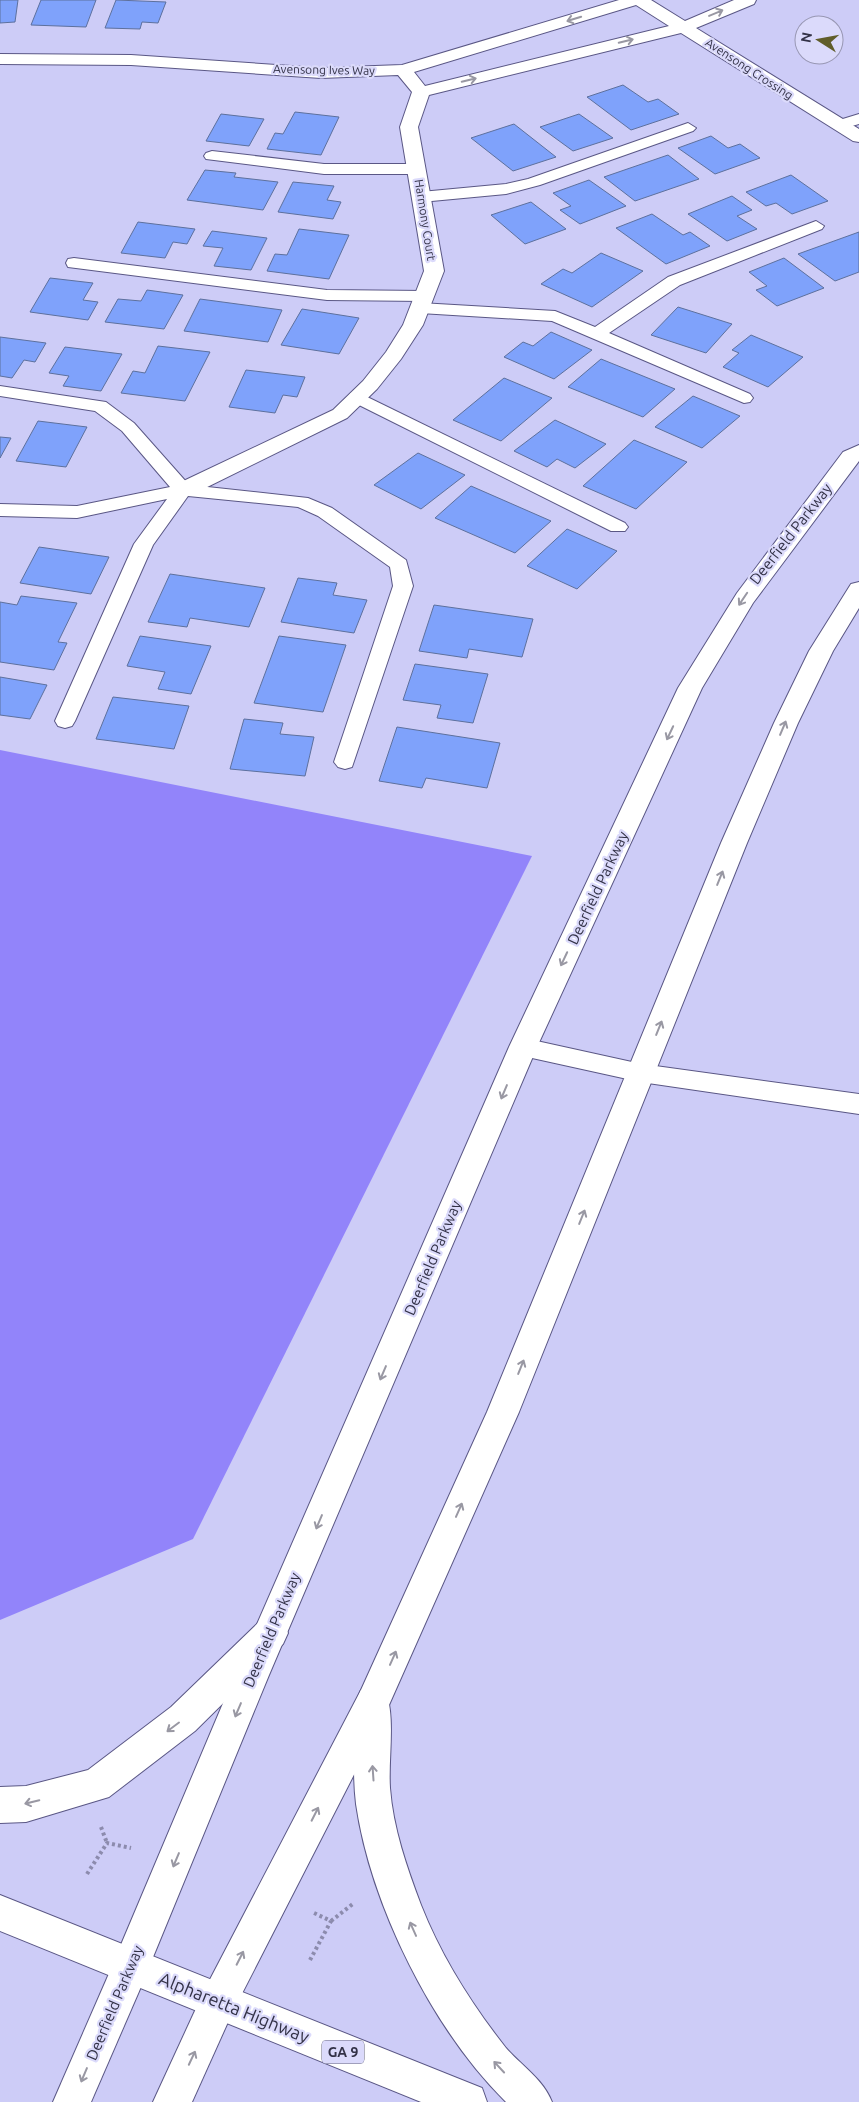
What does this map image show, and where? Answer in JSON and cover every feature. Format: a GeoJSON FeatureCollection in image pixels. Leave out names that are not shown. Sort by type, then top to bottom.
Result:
{"type":"FeatureCollection","features":[{"type":"Feature","properties":{"kind":"main road","name":"Avensong Crossing"},"geometry":{"type":"LineString","coordinates":[[638,0],[685,27],[859,137]]}},
{"type":"Feature","properties":{"kind":"main road","name":"Avensong Ives Way"},"geometry":{"type":"LineString","coordinates":[[0,58],[132,60],[321,73],[403,70],[638,0]]}},
{"type":"Feature","properties":{"kind":"main road"},"geometry":{"type":"LineString","coordinates":[[403,70],[421,92],[685,27],[748,0]]}},
{"type":"Feature","properties":{"kind":"main road","name":"Harmony Court"},"geometry":{"type":"LineString","coordinates":[[183,490],[340,414],[394,355],[413,325],[434,271],[409,127],[421,92]]}},
{"type":"Feature","properties":{"kind":"main road","name":"Deerfield Parkway"},"geometry":{"type":"LineString","coordinates":[[72,2102],[523,1047],[709,652],[771,559],[851,457],[859,451]]}},
{"type":"Feature","properties":{"kind":"main road"},"geometry":{"type":"LineString","coordinates":[[172,2102],[218,2002],[373,1702],[503,1412],[734,843],[803,685],[840,617],[859,589]]}},
{"type":"Feature","properties":{"kind":"main road"},"geometry":{"type":"LineString","coordinates":[[0,1805],[26,1804],[97,1785],[183,1719],[271,1633]]}},
{"type":"Feature","properties":{"kind":"main road"},"geometry":{"type":"LineString","coordinates":[[373,1702],[372,1760],[376,1815],[395,1882],[412,1927],[438,1980],[482,2045],[493,2061],[532,2102]]}},
{"type":"Feature","properties":{"kind":"main road","name":"Alpharetta Highway"},"geometry":{"type":"LineString","coordinates":[[0,1913],[468,2102]]}},
{"type":"Feature","properties":{"kind":"lane"},"geometry":{"type":"LineString","coordinates":[[838,125],[859,119]]}},
{"type":"Feature","properties":{"kind":"lane"},"geometry":{"type":"LineString","coordinates":[[421,197],[506,188],[534,182],[688,128]]}},
{"type":"Feature","properties":{"kind":"lane"},"geometry":{"type":"LineString","coordinates":[[212,156],[324,169],[417,169]]}},
{"type":"Feature","properties":{"kind":"lane"},"geometry":{"type":"LineString","coordinates":[[597,334],[674,281],[816,226]]}},
{"type":"Feature","properties":{"kind":"lane"},"geometry":{"type":"LineString","coordinates":[[74,263],[328,295],[422,302],[555,316],[744,398]]}},
{"type":"Feature","properties":{"kind":"lane"},"geometry":{"type":"LineString","coordinates":[[0,391],[100,406],[128,428],[183,490]]}},
{"type":"Feature","properties":{"kind":"lane"},"geometry":{"type":"LineString","coordinates":[[357,397],[618,527]]}},
{"type":"Feature","properties":{"kind":"lane"},"geometry":{"type":"LineString","coordinates":[[65,722],[144,544],[183,490]]}},
{"type":"Feature","properties":{"kind":"lane"},"geometry":{"type":"LineString","coordinates":[[0,510],[77,512],[183,490],[301,502],[324,512],[399,564],[403,586],[345,762]]}},
{"type":"Feature","properties":{"kind":"lane"},"geometry":{"type":"LineString","coordinates":[[523,1047],[641,1074],[859,1104]]}},
{"type":"Feature","properties":{"kind":"path"},"geometry":{"type":"LineString","coordinates":[[88,1874],[107,1843],[136,1849]]}},
{"type":"Feature","properties":{"kind":"path"},"geometry":{"type":"LineString","coordinates":[[310,1960],[331,1921],[359,1899]]}},
{"type":"Feature","properties":{"kind":"path"},"geometry":{"type":"LineString","coordinates":[[309,1911],[331,1921]]}},
{"type":"Feature","properties":{"kind":"shaded area"},"geometry":{"type":"Polygon","coordinates":[[[0,750],[532,856],[193,1539],[0,1620],[0,750]]]}},
{"type":"Feature","properties":{"kind":"building"},"geometry":{"type":"Polygon","coordinates":[[[0,0],[18,0],[15,22],[0,23],[0,0]]]}},
{"type":"Feature","properties":{"kind":"building"},"geometry":{"type":"Polygon","coordinates":[[[41,0],[96,0],[86,27],[31,25],[41,0]]]}},
{"type":"Feature","properties":{"kind":"building"},"geometry":{"type":"Polygon","coordinates":[[[116,0],[166,2],[158,23],[142,22],[140,29],[105,28],[116,0]]]}},
{"type":"Feature","properties":{"kind":"building"},"geometry":{"type":"Polygon","coordinates":[[[623,85],[648,102],[658,99],[679,114],[631,130],[587,97],[623,85]]]}},
{"type":"Feature","properties":{"kind":"building"},"geometry":{"type":"Polygon","coordinates":[[[295,112],[339,117],[321,155],[267,149],[275,133],[283,134],[295,112]]]}},
{"type":"Feature","properties":{"kind":"building"},"geometry":{"type":"Polygon","coordinates":[[[221,114],[264,119],[249,146],[206,141],[221,114]]]}},
{"type":"Feature","properties":{"kind":"building"},"geometry":{"type":"Polygon","coordinates":[[[579,114],[613,138],[573,151],[540,127],[579,114]]]}},
{"type":"Feature","properties":{"kind":"building"},"geometry":{"type":"Polygon","coordinates":[[[514,124],[556,157],[513,171],[471,138],[514,124]]]}},
{"type":"Feature","properties":{"kind":"building"},"geometry":{"type":"Polygon","coordinates":[[[711,136],[728,148],[740,144],[760,158],[715,174],[678,148],[711,136]]]}},
{"type":"Feature","properties":{"kind":"building"},"geometry":{"type":"Polygon","coordinates":[[[668,155],[699,179],[635,201],[604,177],[668,155]]]}},
{"type":"Feature","properties":{"kind":"building"},"geometry":{"type":"Polygon","coordinates":[[[205,170],[236,173],[234,177],[278,182],[263,210],[187,200],[205,170]]]}},
{"type":"Feature","properties":{"kind":"building"},"geometry":{"type":"Polygon","coordinates":[[[791,175],[828,201],[792,214],[776,203],[766,206],[746,192],[791,175]]]}},
{"type":"Feature","properties":{"kind":"building"},"geometry":{"type":"Polygon","coordinates":[[[589,180],[626,206],[580,224],[560,210],[571,206],[553,193],[589,180]]]}},
{"type":"Feature","properties":{"kind":"building"},"geometry":{"type":"Polygon","coordinates":[[[293,182],[334,186],[327,200],[341,202],[333,219],[278,212],[293,182]]]}},
{"type":"Feature","properties":{"kind":"building"},"geometry":{"type":"Polygon","coordinates":[[[732,196],[752,210],[737,216],[757,229],[727,241],[688,214],[732,196]]]}},
{"type":"Feature","properties":{"kind":"building"},"geometry":{"type":"Polygon","coordinates":[[[531,202],[566,229],[525,244],[491,215],[531,202]]]}},
{"type":"Feature","properties":{"kind":"building"},"geometry":{"type":"Polygon","coordinates":[[[652,214],[683,235],[690,232],[710,246],[666,264],[616,228],[652,214]]]}},
{"type":"Feature","properties":{"kind":"building"},"geometry":{"type":"Polygon","coordinates":[[[138,222],[195,229],[187,244],[173,242],[165,258],[121,253],[138,222]]]}},
{"type":"Feature","properties":{"kind":"building"},"geometry":{"type":"Polygon","coordinates":[[[299,229],[349,235],[329,279],[267,271],[275,254],[287,255],[299,229]]]}},
{"type":"Feature","properties":{"kind":"building"},"geometry":{"type":"Polygon","coordinates":[[[212,231],[267,238],[251,270],[214,266],[223,248],[203,246],[212,231]]]}},
{"type":"Feature","properties":{"kind":"building"},"geometry":{"type":"Polygon","coordinates":[[[859,232],[859,272],[835,281],[798,254],[859,232]]]}},
{"type":"Feature","properties":{"kind":"building"},"geometry":{"type":"Polygon","coordinates":[[[601,253],[643,271],[592,307],[541,284],[563,269],[572,273],[601,253]]]}},
{"type":"Feature","properties":{"kind":"building"},"geometry":{"type":"Polygon","coordinates":[[[784,258],[824,288],[777,306],[756,290],[767,286],[749,272],[784,258]]]}},
{"type":"Feature","properties":{"kind":"building"},"geometry":{"type":"Polygon","coordinates":[[[50,278],[93,283],[83,300],[98,302],[88,320],[30,312],[50,278]]]}},
{"type":"Feature","properties":{"kind":"building"},"geometry":{"type":"Polygon","coordinates":[[[147,290],[183,295],[164,329],[105,322],[118,299],[141,301],[147,290]]]}},
{"type":"Feature","properties":{"kind":"building"},"geometry":{"type":"Polygon","coordinates":[[[200,299],[282,310],[268,342],[184,331],[200,299]]]}},
{"type":"Feature","properties":{"kind":"building"},"geometry":{"type":"Polygon","coordinates":[[[678,307],[732,324],[706,353],[651,335],[678,307]]]}},
{"type":"Feature","properties":{"kind":"building"},"geometry":{"type":"Polygon","coordinates":[[[302,309],[359,318],[339,354],[281,345],[302,309]]]}},
{"type":"Feature","properties":{"kind":"building"},"geometry":{"type":"Polygon","coordinates":[[[551,332],[592,350],[554,379],[504,357],[523,342],[533,346],[551,332]]]}},
{"type":"Feature","properties":{"kind":"building"},"geometry":{"type":"Polygon","coordinates":[[[751,335],[803,357],[768,387],[723,367],[739,353],[732,350],[751,335]]]}},
{"type":"Feature","properties":{"kind":"building"},"geometry":{"type":"Polygon","coordinates":[[[0,337],[46,343],[35,362],[24,360],[12,378],[0,376],[0,337]]]}},
{"type":"Feature","properties":{"kind":"building"},"geometry":{"type":"Polygon","coordinates":[[[158,346],[210,352],[185,401],[121,393],[133,371],[145,373],[158,346]]]}},
{"type":"Feature","properties":{"kind":"building"},"geometry":{"type":"Polygon","coordinates":[[[65,347],[122,354],[101,391],[63,386],[69,376],[49,373],[65,347]]]}},
{"type":"Feature","properties":{"kind":"building"},"geometry":{"type":"Polygon","coordinates":[[[601,359],[675,389],[643,417],[568,387],[601,359]]]}},
{"type":"Feature","properties":{"kind":"building"},"geometry":{"type":"Polygon","coordinates":[[[246,370],[305,377],[297,397],[283,395],[275,413],[229,407],[246,370]]]}},
{"type":"Feature","properties":{"kind":"building"},"geometry":{"type":"Polygon","coordinates":[[[504,378],[552,398],[501,441],[453,420],[504,378]]]}},
{"type":"Feature","properties":{"kind":"building"},"geometry":{"type":"Polygon","coordinates":[[[693,396],[740,416],[702,448],[655,427],[693,396]]]}},
{"type":"Feature","properties":{"kind":"building"},"geometry":{"type":"Polygon","coordinates":[[[555,420],[606,444],[575,468],[557,459],[547,467],[514,451],[555,420]]]}},
{"type":"Feature","properties":{"kind":"building"},"geometry":{"type":"Polygon","coordinates":[[[38,421],[87,427],[66,467],[16,461],[38,421]]]}},
{"type":"Feature","properties":{"kind":"building"},"geometry":{"type":"Polygon","coordinates":[[[0,437],[11,438],[0,458],[0,437]]]}},
{"type":"Feature","properties":{"kind":"building"},"geometry":{"type":"Polygon","coordinates":[[[634,440],[687,462],[636,509],[583,486],[634,440]]]}},
{"type":"Feature","properties":{"kind":"building"},"geometry":{"type":"Polygon","coordinates":[[[418,453],[465,475],[421,509],[374,485],[418,453]]]}},
{"type":"Feature","properties":{"kind":"building"},"geometry":{"type":"Polygon","coordinates":[[[471,486],[551,521],[515,553],[435,518],[471,486]]]}},
{"type":"Feature","properties":{"kind":"building"},"geometry":{"type":"Polygon","coordinates":[[[567,529],[617,551],[577,589],[527,566],[567,529]]]}},
{"type":"Feature","properties":{"kind":"building"},"geometry":{"type":"Polygon","coordinates":[[[39,547],[109,557],[91,594],[20,583],[39,547]]]}},
{"type":"Feature","properties":{"kind":"building"},"geometry":{"type":"Polygon","coordinates":[[[170,574],[265,588],[249,627],[190,618],[187,627],[148,622],[170,574]]]}},
{"type":"Feature","properties":{"kind":"building"},"geometry":{"type":"Polygon","coordinates":[[[298,578],[337,583],[333,595],[367,600],[354,633],[281,622],[298,578]]]}},
{"type":"Feature","properties":{"kind":"building"},"geometry":{"type":"Polygon","coordinates":[[[21,596],[77,603],[58,642],[67,643],[54,670],[0,662],[0,602],[17,605],[21,596]]]}},
{"type":"Feature","properties":{"kind":"building"},"geometry":{"type":"Polygon","coordinates":[[[434,605],[533,619],[522,657],[469,649],[467,658],[419,651],[434,605]]]}},
{"type":"Feature","properties":{"kind":"building"},"geometry":{"type":"Polygon","coordinates":[[[140,636],[211,646],[191,694],[158,689],[165,672],[127,666],[140,636]]]}},
{"type":"Feature","properties":{"kind":"building"},"geometry":{"type":"Polygon","coordinates":[[[279,636],[346,645],[323,712],[254,703],[279,636]]]}},
{"type":"Feature","properties":{"kind":"building"},"geometry":{"type":"Polygon","coordinates":[[[415,664],[488,674],[473,723],[437,718],[441,705],[403,700],[415,664]]]}},
{"type":"Feature","properties":{"kind":"building"},"geometry":{"type":"Polygon","coordinates":[[[0,677],[47,685],[30,719],[0,715],[0,677]]]}},
{"type":"Feature","properties":{"kind":"building"},"geometry":{"type":"Polygon","coordinates":[[[113,697],[189,706],[174,749],[96,739],[113,697]]]}},
{"type":"Feature","properties":{"kind":"building"},"geometry":{"type":"Polygon","coordinates":[[[244,719],[283,723],[280,734],[314,737],[305,776],[230,769],[244,719]]]}},
{"type":"Feature","properties":{"kind":"building"},"geometry":{"type":"Polygon","coordinates":[[[397,727],[500,743],[487,788],[426,778],[422,788],[379,781],[397,727]]]}}]}
